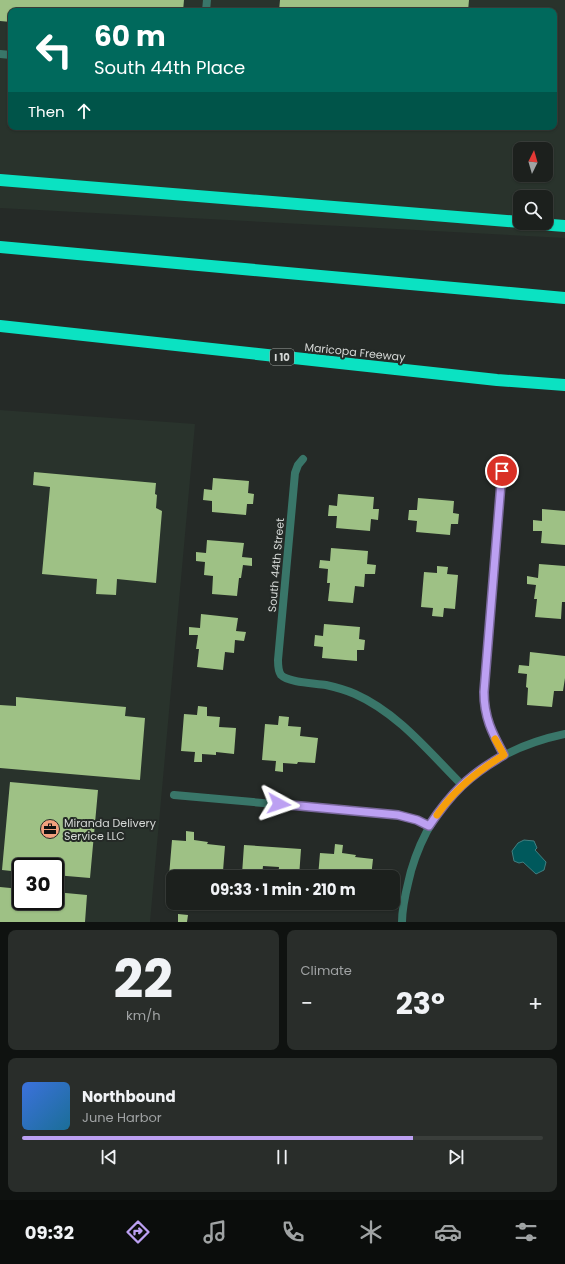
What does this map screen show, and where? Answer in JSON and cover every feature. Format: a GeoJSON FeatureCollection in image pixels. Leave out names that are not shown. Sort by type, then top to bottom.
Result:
{"type":"FeatureCollection","features":[{"type":"Feature","properties":{"kind":"highway"},"geometry":{"type":"LineString","coordinates":[[0,180],[513,221]]}},
{"type":"Feature","properties":{"kind":"highway"},"geometry":{"type":"LineString","coordinates":[[553,225],[565,226]]}},
{"type":"Feature","properties":{"kind":"highway"},"geometry":{"type":"LineString","coordinates":[[0,246],[565,298]]}},
{"type":"Feature","properties":{"kind":"highway","name":"Maricopa Freeway"},"geometry":{"type":"LineString","coordinates":[[0,326],[489,380],[565,386]]}},
{"type":"Feature","properties":{"kind":"street","name":"South 44th Street"},"geometry":{"type":"LineString","coordinates":[[303,459],[298,465],[295,473],[278,660],[278,668],[281,675],[287,679],[295,681],[325,685],[346,691],[368,700],[381,708],[410,732],[462,785]]}},
{"type":"Feature","properties":{"kind":"street"},"geometry":{"type":"LineString","coordinates":[[502,471],[484,705],[492,734],[504,755]]}},
{"type":"Feature","properties":{"kind":"street"},"geometry":{"type":"LineString","coordinates":[[402,922],[403,905],[414,861],[429,826],[449,798],[483,768],[504,755],[535,742],[565,734]]}},
{"type":"Feature","properties":{"kind":"street"},"geometry":{"type":"LineString","coordinates":[[174,795],[398,815],[417,820],[429,826]]}},
{"type":"Feature","properties":{"kind":"shaded area"},"geometry":{"type":"Polygon","coordinates":[[[0,0],[565,0],[565,238],[0,208],[0,0]]]}},
{"type":"Feature","properties":{"kind":"shaded area"},"geometry":{"type":"Polygon","coordinates":[[[0,410],[195,424],[150,922],[0,922],[0,410]]]}},
{"type":"Feature","properties":{"kind":"water"},"geometry":{"type":"Polygon","coordinates":[[[524,840],[534,841],[537,848],[535,850],[546,862],[544,870],[536,874],[523,862],[519,863],[514,861],[512,851],[518,843],[524,840]]]}},
{"type":"Feature","properties":{"kind":"building"},"geometry":{"type":"Polygon","coordinates":[[[0,0],[184,0],[183,8],[8,8],[8,22],[0,21],[0,0]]]}},
{"type":"Feature","properties":{"kind":"building"},"geometry":{"type":"Polygon","coordinates":[[[280,0],[469,0],[468,8],[279,8],[280,0]]]}},
{"type":"Feature","properties":{"kind":"building"},"geometry":{"type":"Polygon","coordinates":[[[34,472],[156,483],[156,508],[162,511],[156,583],[117,579],[116,595],[96,594],[97,579],[42,574],[50,487],[33,485],[34,472]]]}},
{"type":"Feature","properties":{"kind":"building"},"geometry":{"type":"Polygon","coordinates":[[[213,478],[249,481],[248,493],[254,494],[253,504],[247,504],[246,515],[212,512],[212,501],[203,500],[204,489],[212,490],[213,478]]]}},
{"type":"Feature","properties":{"kind":"building"},"geometry":{"type":"Polygon","coordinates":[[[338,494],[374,497],[373,509],[379,509],[378,520],[371,519],[370,531],[336,528],[337,516],[328,516],[329,505],[337,506],[338,494]]]}},
{"type":"Feature","properties":{"kind":"building"},"geometry":{"type":"Polygon","coordinates":[[[418,498],[454,501],[453,513],[459,514],[458,524],[451,524],[450,535],[416,532],[417,521],[408,520],[409,510],[417,510],[418,498]]]}},
{"type":"Feature","properties":{"kind":"building"},"geometry":{"type":"Polygon","coordinates":[[[542,509],[565,511],[565,545],[541,543],[542,531],[533,531],[533,520],[542,521],[542,509]]]}},
{"type":"Feature","properties":{"kind":"building"},"geometry":{"type":"Polygon","coordinates":[[[207,540],[244,543],[242,557],[252,558],[252,566],[243,565],[241,578],[239,578],[237,596],[212,594],[213,576],[204,575],[205,562],[196,561],[196,552],[206,553],[207,540]]]}},
{"type":"Feature","properties":{"kind":"building"},"geometry":{"type":"Polygon","coordinates":[[[331,548],[368,551],[367,564],[376,565],[375,574],[365,574],[364,587],[355,586],[353,603],[328,601],[330,583],[327,583],[328,569],[319,568],[320,560],[330,561],[331,548]]]}},
{"type":"Feature","properties":{"kind":"building"},"geometry":{"type":"Polygon","coordinates":[[[539,564],[565,566],[565,602],[562,602],[561,619],[535,617],[537,599],[534,599],[536,585],[527,584],[527,576],[538,578],[539,564]]]}},
{"type":"Feature","properties":{"kind":"building"},"geometry":{"type":"Polygon","coordinates":[[[437,566],[448,567],[447,574],[458,575],[455,609],[444,608],[443,617],[432,616],[433,608],[421,607],[424,572],[437,573],[437,566]]]}},
{"type":"Feature","properties":{"kind":"building"},"geometry":{"type":"Polygon","coordinates":[[[201,614],[238,618],[236,631],[246,632],[244,641],[235,640],[234,653],[225,652],[223,670],[197,667],[199,649],[196,649],[198,635],[189,635],[189,627],[200,628],[201,614]]]}},
{"type":"Feature","properties":{"kind":"building"},"geometry":{"type":"Polygon","coordinates":[[[324,624],[360,627],[359,639],[365,640],[364,650],[357,650],[357,661],[322,658],[323,647],[314,646],[315,635],[323,636],[324,624]]]}},
{"type":"Feature","properties":{"kind":"building"},"geometry":{"type":"Polygon","coordinates":[[[530,652],[565,656],[565,678],[563,691],[554,691],[552,707],[527,705],[527,674],[518,673],[519,665],[529,666],[530,652]]]}},
{"type":"Feature","properties":{"kind":"building"},"geometry":{"type":"Polygon","coordinates":[[[16,697],[126,707],[125,716],[145,718],[140,780],[0,768],[0,705],[16,706],[16,697]]]}},
{"type":"Feature","properties":{"kind":"building"},"geometry":{"type":"Polygon","coordinates":[[[198,706],[207,707],[207,716],[220,717],[219,727],[236,728],[234,754],[216,752],[216,755],[202,754],[202,762],[194,762],[195,752],[181,751],[184,714],[197,715],[198,706]]]}},
{"type":"Feature","properties":{"kind":"building"},"geometry":{"type":"Polygon","coordinates":[[[279,716],[289,717],[288,726],[301,727],[300,736],[318,738],[315,763],[283,763],[283,772],[275,771],[276,761],[262,760],[265,724],[278,725],[279,716]]]}},
{"type":"Feature","properties":{"kind":"building","name":"Miranda Delivery Service LLC"},"geometry":{"type":"Polygon","coordinates":[[[10,782],[98,790],[90,878],[64,876],[64,858],[12,858],[12,871],[2,870],[10,782]]]}},
{"type":"Feature","properties":{"kind":"building"},"geometry":{"type":"Polygon","coordinates":[[[186,831],[194,832],[194,840],[208,842],[207,844],[225,846],[223,870],[170,870],[172,840],[186,841],[186,831]]]}},
{"type":"Feature","properties":{"kind":"building"},"geometry":{"type":"Polygon","coordinates":[[[335,844],[343,845],[342,853],[356,855],[355,857],[373,859],[372,870],[319,870],[320,853],[334,854],[335,844]]]}},
{"type":"Feature","properties":{"kind":"building"},"geometry":{"type":"Polygon","coordinates":[[[244,845],[301,849],[300,870],[279,870],[279,867],[263,866],[263,870],[242,870],[244,845]]]}},
{"type":"Feature","properties":{"kind":"building"},"geometry":{"type":"Polygon","coordinates":[[[0,887],[12,888],[12,910],[64,910],[64,893],[87,895],[85,922],[0,922],[0,887]]]}},
{"type":"Feature","properties":{"kind":"building"},"geometry":{"type":"Polygon","coordinates":[[[178,914],[188,915],[187,922],[178,922],[178,914]]]}},
{"type":"Feature","properties":{"kind":"slow traffic"},"geometry":{"type":"LineString","coordinates":[[437,815],[449,798],[462,785],[483,768],[504,755],[495,739]]}},
{"type":"Feature","properties":{"kind":"place","name":"Miranda Delivery Service LLC"},"geometry":{"type":"Point","coordinates":[50,829]}},
{"type":"Feature","properties":{"kind":"route"},"geometry":{"type":"LineString","coordinates":[[279,804],[398,815],[417,820],[429,826],[449,798],[462,785],[483,768],[504,755],[492,734],[484,705],[502,471]]}}]}
